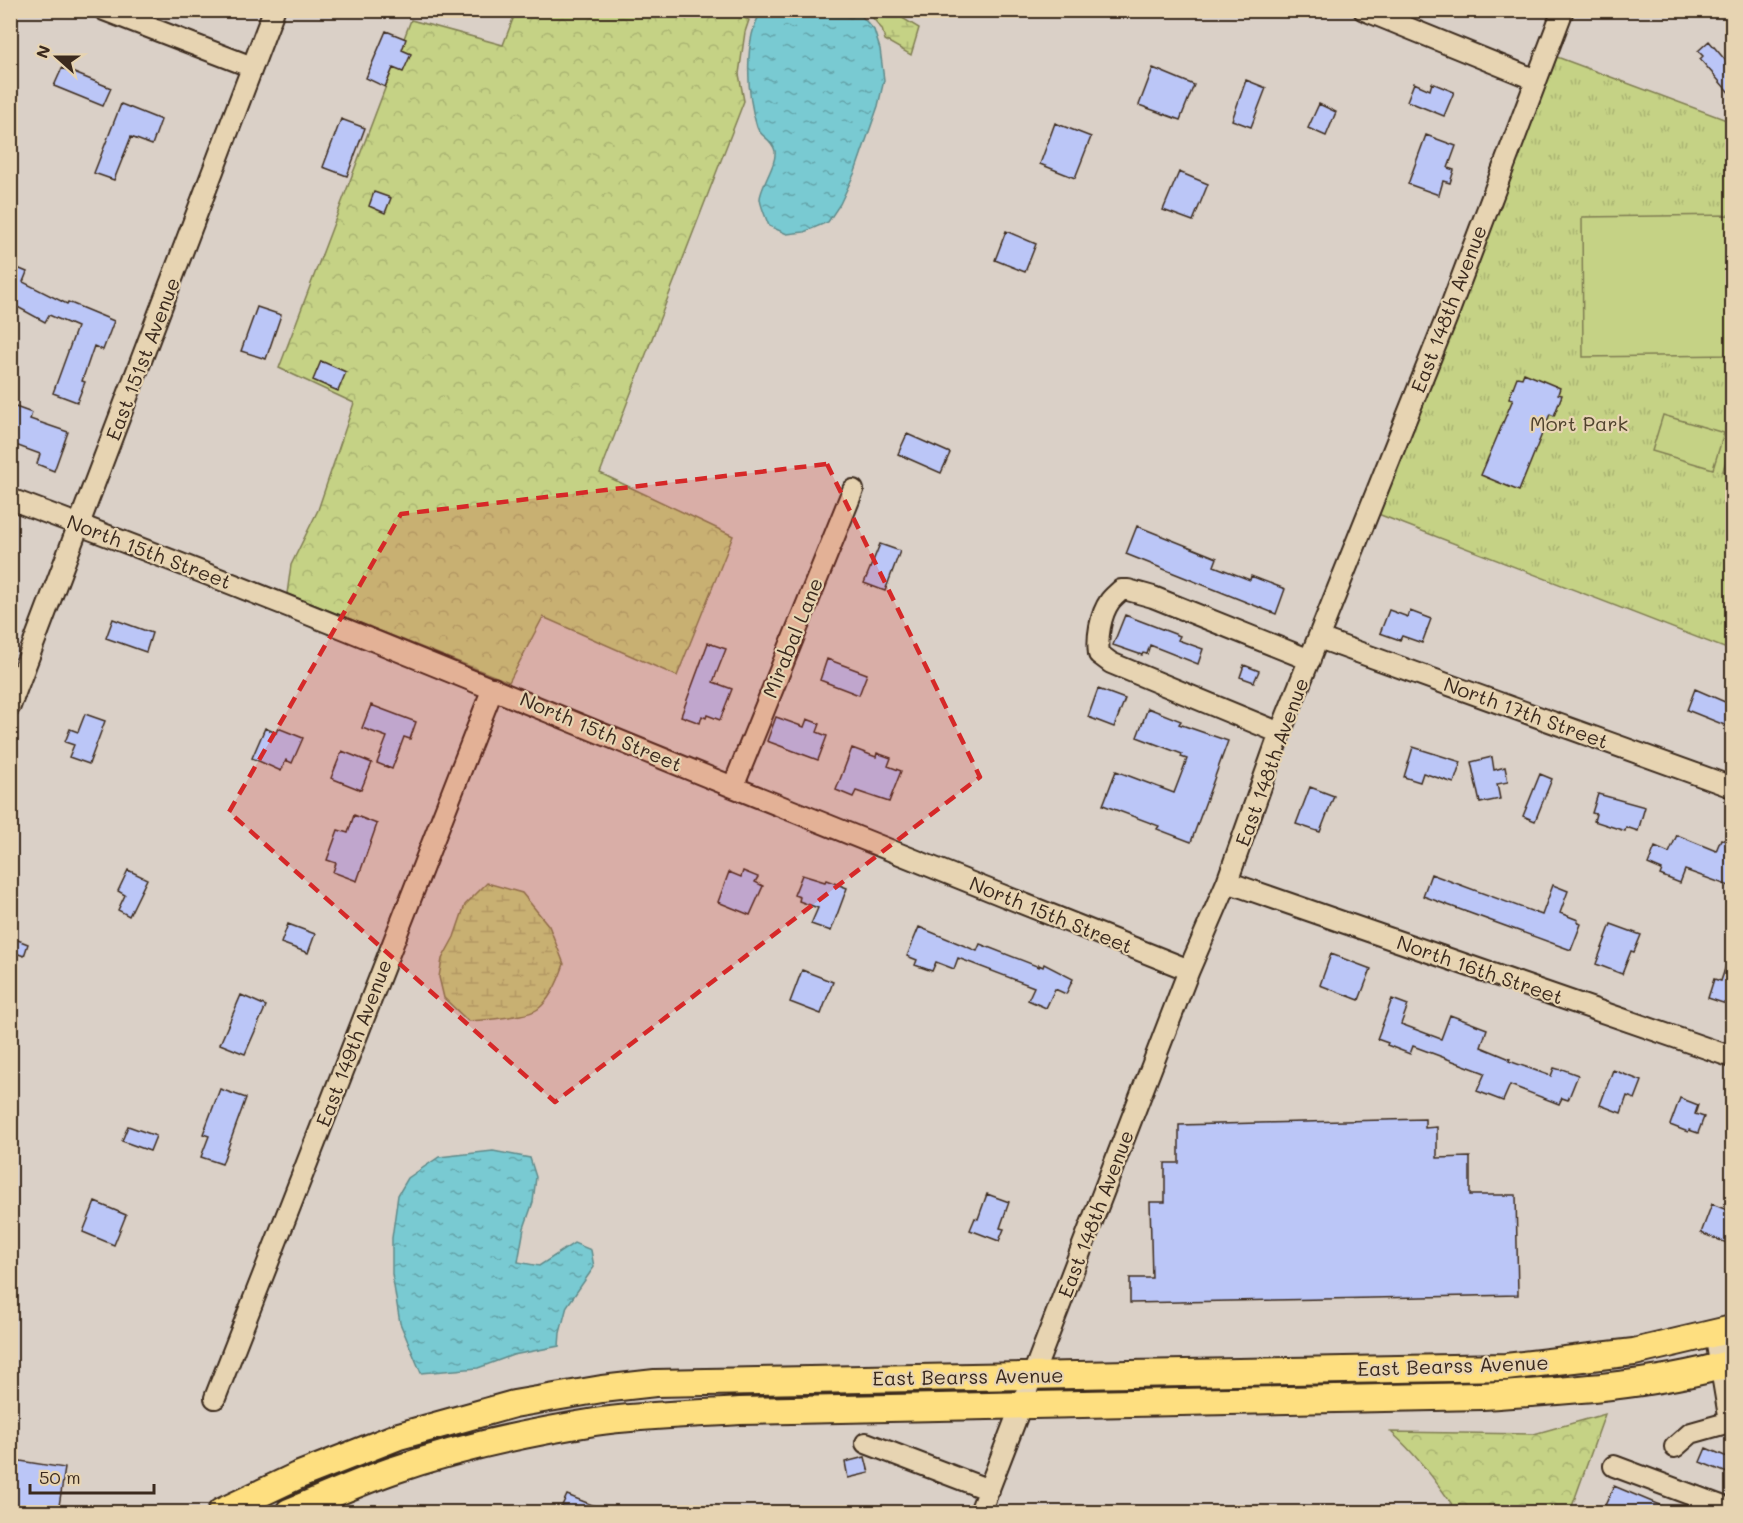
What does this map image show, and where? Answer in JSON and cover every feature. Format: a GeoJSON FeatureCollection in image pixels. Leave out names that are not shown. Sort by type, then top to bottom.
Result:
{"type":"FeatureCollection","features":[{"type":"Feature","properties":{"kind":"main road","name":"East Bearss Avenue"},"geometry":{"type":"LineString","coordinates":[[221,1512],[297,1476],[399,1436],[514,1404],[602,1389],[655,1383],[1506,1367],[1634,1352],[1724,1331]]}},
{"type":"Feature","properties":{"kind":"main road","name":"East Bearss Avenue"},"geometry":{"type":"LineString","coordinates":[[290,1512],[427,1459],[489,1443],[597,1422],[740,1411],[1482,1396],[1626,1385],[1727,1365]]}},
{"type":"Feature","properties":{"kind":"street"},"geometry":{"type":"LineString","coordinates":[[104,10],[252,67]]}},
{"type":"Feature","properties":{"kind":"street","name":"East 151st Avenue"},"geometry":{"type":"LineString","coordinates":[[10,706],[274,10]]}},
{"type":"Feature","properties":{"kind":"street"},"geometry":{"type":"LineString","coordinates":[[1364,10],[1536,80]]}},
{"type":"Feature","properties":{"kind":"street","name":"East 148th Avenue"},"geometry":{"type":"LineString","coordinates":[[980,1512],[1189,970],[1227,882],[1280,733],[1446,319],[1563,10]]}},
{"type":"Feature","properties":{"kind":"street","name":"Mirabal Lane"},"geometry":{"type":"LineString","coordinates":[[733,787],[853,490]]}},
{"type":"Feature","properties":{"kind":"street","name":"North 15th Street"},"geometry":{"type":"LineString","coordinates":[[10,499],[494,688],[733,787],[1189,970]]}},
{"type":"Feature","properties":{"kind":"street"},"geometry":{"type":"LineString","coordinates":[[1280,733],[1111,663],[1099,654],[1098,642],[1102,618],[1109,602],[1121,590],[1128,590],[1153,597],[1310,660]]}},
{"type":"Feature","properties":{"kind":"street","name":"North 17th Street"},"geometry":{"type":"LineString","coordinates":[[1319,638],[1732,787]]}},
{"type":"Feature","properties":{"kind":"street","name":"East 149th Avenue"},"geometry":{"type":"LineString","coordinates":[[215,1398],[494,688]]}},
{"type":"Feature","properties":{"kind":"street","name":"North 16th Street"},"geometry":{"type":"LineString","coordinates":[[1227,882],[1732,1057]]}},
{"type":"Feature","properties":{"kind":"street"},"geometry":{"type":"LineString","coordinates":[[1675,1447],[1691,1433],[1731,1423],[1724,1331]]}},
{"type":"Feature","properties":{"kind":"street"},"geometry":{"type":"LineString","coordinates":[[866,1443],[989,1490]]}},
{"type":"Feature","properties":{"kind":"street"},"geometry":{"type":"LineString","coordinates":[[1614,1466],[1732,1510]]}},
{"type":"Feature","properties":{"kind":"highlighted area"},"geometry":{"type":"Polygon","coordinates":[[[827,464],[980,777],[555,1102],[229,812],[401,514],[827,464]]]}},
{"type":"Feature","properties":{"kind":"green space"},"geometry":{"type":"Polygon","coordinates":[[[732,10],[749,20],[739,74],[744,101],[600,473],[733,536],[677,676],[543,617],[509,682],[287,594],[291,565],[318,510],[354,403],[279,368],[411,20],[503,45],[516,11],[732,10]]]}},
{"type":"Feature","properties":{"kind":"green space"},"geometry":{"type":"Polygon","coordinates":[[[867,11],[891,11],[919,28],[911,55],[885,40],[882,29],[867,11]]]}},
{"type":"Feature","properties":{"kind":"green space","name":"Mort Park"},"geometry":{"type":"Polygon","coordinates":[[[1557,57],[1732,122],[1732,651],[1378,514],[1557,57]]]}},
{"type":"Feature","properties":{"kind":"green space"},"geometry":{"type":"Polygon","coordinates":[[[1732,215],[1732,355],[1583,357],[1582,217],[1732,215]]]}},
{"type":"Feature","properties":{"kind":"green space"},"geometry":{"type":"Polygon","coordinates":[[[1663,415],[1724,433],[1713,469],[1652,451],[1663,415]]]}},
{"type":"Feature","properties":{"kind":"green space"},"geometry":{"type":"Polygon","coordinates":[[[1732,438],[1732,474],[1723,471],[1732,438]]]}},
{"type":"Feature","properties":{"kind":"green space"},"geometry":{"type":"Polygon","coordinates":[[[487,883],[522,893],[549,926],[564,964],[551,994],[543,1005],[533,1012],[468,1021],[444,998],[439,977],[442,959],[454,937],[465,905],[487,883]]]}},
{"type":"Feature","properties":{"kind":"green space"},"geometry":{"type":"Polygon","coordinates":[[[1605,1414],[1570,1512],[1457,1512],[1427,1470],[1391,1432],[1534,1434],[1605,1414]]]}},
{"type":"Feature","properties":{"kind":"water"},"geometry":{"type":"Polygon","coordinates":[[[762,11],[857,11],[874,30],[880,49],[884,80],[878,106],[855,172],[840,204],[828,222],[804,232],[787,234],[769,226],[760,199],[775,157],[771,143],[757,127],[749,84],[749,51],[756,22],[762,11]]]}},
{"type":"Feature","properties":{"kind":"water"},"geometry":{"type":"Polygon","coordinates":[[[493,1151],[530,1158],[536,1177],[533,1202],[524,1228],[518,1262],[539,1266],[574,1243],[591,1250],[594,1267],[567,1306],[559,1346],[513,1355],[478,1368],[421,1373],[400,1323],[392,1274],[392,1238],[398,1195],[408,1178],[439,1157],[493,1151]]]}},
{"type":"Feature","properties":{"kind":"building"},"geometry":{"type":"Polygon","coordinates":[[[386,31],[406,39],[402,50],[411,54],[403,72],[393,68],[385,87],[366,78],[386,31]]]}},
{"type":"Feature","properties":{"kind":"building"},"geometry":{"type":"Polygon","coordinates":[[[1709,41],[1732,68],[1732,96],[1700,59],[1703,56],[1698,51],[1709,41]]]}},
{"type":"Feature","properties":{"kind":"building"},"geometry":{"type":"Polygon","coordinates":[[[62,68],[111,88],[103,106],[54,86],[62,68]]]}},
{"type":"Feature","properties":{"kind":"building"},"geometry":{"type":"Polygon","coordinates":[[[1153,68],[1194,85],[1180,120],[1139,105],[1153,68]]]}},
{"type":"Feature","properties":{"kind":"building"},"geometry":{"type":"Polygon","coordinates":[[[1246,80],[1266,88],[1251,127],[1232,120],[1246,80]]]}},
{"type":"Feature","properties":{"kind":"building"},"geometry":{"type":"Polygon","coordinates":[[[1414,83],[1430,90],[1432,83],[1454,92],[1444,116],[1407,101],[1414,83]]]}},
{"type":"Feature","properties":{"kind":"building"},"geometry":{"type":"Polygon","coordinates":[[[121,104],[161,120],[152,145],[131,137],[114,180],[94,173],[121,104]]]}},
{"type":"Feature","properties":{"kind":"building"},"geometry":{"type":"Polygon","coordinates":[[[1319,104],[1336,112],[1326,136],[1308,128],[1319,104]]]}},
{"type":"Feature","properties":{"kind":"building"},"geometry":{"type":"Polygon","coordinates":[[[341,119],[365,128],[347,176],[323,167],[341,119]]]}},
{"type":"Feature","properties":{"kind":"building"},"geometry":{"type":"Polygon","coordinates":[[[1055,123],[1091,137],[1075,178],[1040,164],[1055,123]]]}},
{"type":"Feature","properties":{"kind":"building"},"geometry":{"type":"Polygon","coordinates":[[[1426,135],[1456,146],[1448,168],[1454,170],[1450,183],[1443,181],[1439,195],[1408,184],[1426,135]]]}},
{"type":"Feature","properties":{"kind":"building"},"geometry":{"type":"Polygon","coordinates":[[[1179,172],[1208,184],[1193,221],[1163,210],[1179,172]]]}},
{"type":"Feature","properties":{"kind":"building"},"geometry":{"type":"Polygon","coordinates":[[[374,192],[391,198],[385,213],[369,206],[374,192]]]}},
{"type":"Feature","properties":{"kind":"building"},"geometry":{"type":"Polygon","coordinates":[[[1006,231],[1036,244],[1025,272],[995,260],[1006,231]]]}},
{"type":"Feature","properties":{"kind":"building"},"geometry":{"type":"Polygon","coordinates":[[[10,265],[27,272],[23,282],[67,304],[68,302],[114,321],[103,350],[94,346],[82,381],[85,382],[77,402],[53,393],[77,327],[49,315],[45,322],[14,305],[10,312],[10,265]]]}},
{"type":"Feature","properties":{"kind":"building"},"geometry":{"type":"Polygon","coordinates":[[[257,307],[281,315],[266,359],[241,351],[257,307]]]}},
{"type":"Feature","properties":{"kind":"building"},"geometry":{"type":"Polygon","coordinates":[[[321,361],[346,372],[338,391],[313,380],[321,361]]]}},
{"type":"Feature","properties":{"kind":"building"},"geometry":{"type":"Polygon","coordinates":[[[1524,373],[1560,388],[1558,394],[1562,395],[1554,416],[1550,414],[1519,491],[1481,475],[1513,399],[1509,398],[1517,377],[1522,378],[1524,373]]]}},
{"type":"Feature","properties":{"kind":"building"},"geometry":{"type":"Polygon","coordinates":[[[10,405],[32,413],[30,419],[68,432],[54,471],[37,464],[40,454],[10,443],[10,405]]]}},
{"type":"Feature","properties":{"kind":"building"},"geometry":{"type":"Polygon","coordinates":[[[907,434],[950,453],[941,473],[898,454],[907,434]]]}},
{"type":"Feature","properties":{"kind":"building"},"geometry":{"type":"Polygon","coordinates":[[[1137,526],[1217,558],[1214,566],[1250,580],[1251,576],[1285,589],[1276,614],[1126,554],[1137,526]]]}},
{"type":"Feature","properties":{"kind":"building"},"geometry":{"type":"Polygon","coordinates":[[[880,544],[900,551],[885,591],[864,583],[880,544]]]}},
{"type":"Feature","properties":{"kind":"building"},"geometry":{"type":"Polygon","coordinates":[[[1389,610],[1408,617],[1410,611],[1431,619],[1422,643],[1402,636],[1400,640],[1380,633],[1389,610]]]}},
{"type":"Feature","properties":{"kind":"building"},"geometry":{"type":"Polygon","coordinates":[[[1125,615],[1180,636],[1178,640],[1203,649],[1198,664],[1150,645],[1147,654],[1142,655],[1113,645],[1125,615]]]}},
{"type":"Feature","properties":{"kind":"building"},"geometry":{"type":"Polygon","coordinates":[[[113,619],[152,633],[146,652],[106,638],[113,619]]]}},
{"type":"Feature","properties":{"kind":"building"},"geometry":{"type":"Polygon","coordinates":[[[708,643],[726,649],[713,682],[732,689],[720,720],[707,715],[706,718],[702,716],[700,723],[681,716],[708,643]]]}},
{"type":"Feature","properties":{"kind":"building"},"geometry":{"type":"Polygon","coordinates":[[[827,659],[867,674],[859,695],[820,680],[827,659]]]}},
{"type":"Feature","properties":{"kind":"building"},"geometry":{"type":"Polygon","coordinates":[[[1244,665],[1259,671],[1254,682],[1240,677],[1244,665]]]}},
{"type":"Feature","properties":{"kind":"building"},"geometry":{"type":"Polygon","coordinates":[[[1098,689],[1125,699],[1114,727],[1088,717],[1098,689]]]}},
{"type":"Feature","properties":{"kind":"building"},"geometry":{"type":"Polygon","coordinates":[[[1695,689],[1732,705],[1732,713],[1727,726],[1687,710],[1695,689]]]}},
{"type":"Feature","properties":{"kind":"building"},"geometry":{"type":"Polygon","coordinates":[[[371,705],[416,722],[410,739],[404,737],[392,769],[377,763],[387,737],[362,728],[371,705]]]}},
{"type":"Feature","properties":{"kind":"building"},"geometry":{"type":"Polygon","coordinates":[[[1148,708],[1181,721],[1179,724],[1228,741],[1191,842],[1157,829],[1159,826],[1103,805],[1116,771],[1174,793],[1187,759],[1181,757],[1182,754],[1137,737],[1148,708]]]}},
{"type":"Feature","properties":{"kind":"building"},"geometry":{"type":"Polygon","coordinates":[[[85,714],[105,721],[89,764],[69,757],[74,745],[65,742],[70,729],[78,732],[85,714]]]}},
{"type":"Feature","properties":{"kind":"building"},"geometry":{"type":"Polygon","coordinates":[[[776,717],[804,727],[807,719],[820,724],[817,732],[827,736],[818,760],[767,741],[776,717]]]}},
{"type":"Feature","properties":{"kind":"building"},"geometry":{"type":"Polygon","coordinates":[[[265,728],[276,733],[278,728],[303,738],[292,763],[286,760],[281,771],[252,758],[265,728]]]}},
{"type":"Feature","properties":{"kind":"building"},"geometry":{"type":"Polygon","coordinates":[[[1413,747],[1461,762],[1454,783],[1423,773],[1420,782],[1404,777],[1413,747]]]}},
{"type":"Feature","properties":{"kind":"building"},"geometry":{"type":"Polygon","coordinates":[[[852,748],[876,757],[877,753],[891,758],[888,766],[901,771],[889,802],[856,791],[853,797],[836,790],[852,748]]]}},
{"type":"Feature","properties":{"kind":"building"},"geometry":{"type":"Polygon","coordinates":[[[342,751],[372,763],[361,790],[331,778],[342,751]]]}},
{"type":"Feature","properties":{"kind":"building"},"geometry":{"type":"Polygon","coordinates":[[[1492,757],[1494,770],[1505,767],[1508,782],[1497,784],[1500,799],[1480,803],[1471,762],[1492,757]]]}},
{"type":"Feature","properties":{"kind":"building"},"geometry":{"type":"Polygon","coordinates":[[[1540,774],[1552,779],[1535,821],[1523,816],[1540,774]]]}},
{"type":"Feature","properties":{"kind":"building"},"geometry":{"type":"Polygon","coordinates":[[[1310,787],[1334,796],[1320,832],[1296,824],[1310,787]]]}},
{"type":"Feature","properties":{"kind":"building"},"geometry":{"type":"Polygon","coordinates":[[[1598,794],[1645,807],[1638,831],[1626,827],[1625,831],[1594,821],[1596,814],[1592,813],[1598,794]]]}},
{"type":"Feature","properties":{"kind":"building"},"geometry":{"type":"Polygon","coordinates":[[[354,815],[377,824],[357,881],[333,872],[336,863],[327,860],[338,830],[348,833],[354,815]]]}},
{"type":"Feature","properties":{"kind":"building"},"geometry":{"type":"Polygon","coordinates":[[[1677,835],[1716,851],[1721,839],[1732,843],[1732,887],[1685,870],[1680,883],[1660,875],[1662,870],[1648,864],[1655,847],[1669,853],[1677,835]]]}},
{"type":"Feature","properties":{"kind":"building"},"geometry":{"type":"Polygon","coordinates":[[[128,870],[147,879],[129,916],[118,910],[125,895],[118,891],[128,870]]]}},
{"type":"Feature","properties":{"kind":"building"},"geometry":{"type":"Polygon","coordinates":[[[743,871],[758,877],[755,882],[763,886],[750,915],[718,902],[729,872],[741,877],[743,871]]]}},
{"type":"Feature","properties":{"kind":"building"},"geometry":{"type":"Polygon","coordinates":[[[1431,874],[1542,915],[1553,885],[1568,891],[1560,913],[1578,920],[1577,922],[1581,924],[1571,950],[1423,896],[1431,874]]]}},
{"type":"Feature","properties":{"kind":"building"},"geometry":{"type":"Polygon","coordinates":[[[802,875],[825,882],[826,880],[847,888],[831,931],[811,924],[818,908],[799,901],[800,897],[794,895],[802,875]]]}},
{"type":"Feature","properties":{"kind":"building"},"geometry":{"type":"Polygon","coordinates":[[[288,924],[315,934],[308,953],[281,943],[288,924]]]}},
{"type":"Feature","properties":{"kind":"building"},"geometry":{"type":"Polygon","coordinates":[[[1611,924],[1641,935],[1634,952],[1631,951],[1622,974],[1596,964],[1611,924]]]}},
{"type":"Feature","properties":{"kind":"building"},"geometry":{"type":"Polygon","coordinates":[[[919,927],[977,951],[980,944],[1039,967],[1039,965],[1043,967],[1044,964],[1073,979],[1066,994],[1055,989],[1046,1008],[1028,1000],[1034,987],[958,958],[954,969],[936,962],[932,971],[915,965],[917,960],[907,956],[919,927]]]}},
{"type":"Feature","properties":{"kind":"building"},"geometry":{"type":"Polygon","coordinates":[[[10,937],[28,944],[24,956],[10,951],[10,937]]]}},
{"type":"Feature","properties":{"kind":"building"},"geometry":{"type":"Polygon","coordinates":[[[1730,953],[1732,954],[1732,1006],[1708,998],[1714,979],[1721,981],[1730,953]]]}},
{"type":"Feature","properties":{"kind":"building"},"geometry":{"type":"Polygon","coordinates":[[[1331,954],[1371,969],[1359,1000],[1320,985],[1331,954]]]}},
{"type":"Feature","properties":{"kind":"building"},"geometry":{"type":"Polygon","coordinates":[[[802,970],[833,982],[821,1014],[790,1002],[802,970]]]}},
{"type":"Feature","properties":{"kind":"building"},"geometry":{"type":"Polygon","coordinates":[[[241,995],[266,1006],[245,1054],[220,1044],[241,995]]]}},
{"type":"Feature","properties":{"kind":"building"},"geometry":{"type":"Polygon","coordinates":[[[1392,999],[1408,1005],[1401,1024],[1441,1039],[1450,1015],[1487,1029],[1481,1047],[1510,1059],[1509,1061],[1551,1076],[1554,1068],[1578,1075],[1568,1100],[1562,1098],[1559,1104],[1510,1085],[1503,1101],[1477,1091],[1485,1073],[1413,1046],[1410,1054],[1387,1045],[1388,1043],[1377,1039],[1392,999]]]}},
{"type":"Feature","properties":{"kind":"building"},"geometry":{"type":"Polygon","coordinates":[[[1613,1070],[1642,1081],[1635,1099],[1627,1096],[1621,1113],[1600,1105],[1613,1070]]]}},
{"type":"Feature","properties":{"kind":"building"},"geometry":{"type":"Polygon","coordinates":[[[220,1089],[246,1098],[222,1164],[201,1157],[209,1136],[203,1134],[220,1089]]]}},
{"type":"Feature","properties":{"kind":"building"},"geometry":{"type":"Polygon","coordinates":[[[1680,1098],[1698,1105],[1695,1114],[1704,1117],[1698,1133],[1670,1125],[1680,1098]]]}},
{"type":"Feature","properties":{"kind":"building"},"geometry":{"type":"Polygon","coordinates":[[[1425,1119],[1425,1128],[1437,1127],[1437,1158],[1470,1157],[1470,1195],[1516,1195],[1518,1295],[1130,1303],[1130,1278],[1152,1278],[1150,1202],[1165,1202],[1165,1163],[1179,1163],[1179,1125],[1425,1119]]]}},
{"type":"Feature","properties":{"kind":"building"},"geometry":{"type":"Polygon","coordinates":[[[128,1126],[156,1136],[150,1151],[122,1141],[128,1126]]]}},
{"type":"Feature","properties":{"kind":"building"},"geometry":{"type":"Polygon","coordinates":[[[987,1194],[1009,1202],[1000,1228],[1004,1229],[999,1241],[970,1230],[975,1218],[978,1219],[987,1194]]]}},
{"type":"Feature","properties":{"kind":"building"},"geometry":{"type":"Polygon","coordinates":[[[95,1202],[126,1215],[114,1245],[83,1232],[95,1202]]]}},
{"type":"Feature","properties":{"kind":"building"},"geometry":{"type":"Polygon","coordinates":[[[1712,1204],[1732,1212],[1732,1245],[1701,1233],[1712,1204]]]}},
{"type":"Feature","properties":{"kind":"building"},"geometry":{"type":"Polygon","coordinates":[[[1706,1448],[1732,1459],[1732,1475],[1700,1462],[1706,1448]]]}},
{"type":"Feature","properties":{"kind":"building"},"geometry":{"type":"Polygon","coordinates":[[[865,1457],[869,1473],[848,1478],[845,1462],[865,1457]]]}},
{"type":"Feature","properties":{"kind":"building"},"geometry":{"type":"Polygon","coordinates":[[[14,1460],[65,1468],[58,1512],[10,1506],[10,1480],[14,1460]]]}},
{"type":"Feature","properties":{"kind":"building"},"geometry":{"type":"Polygon","coordinates":[[[1614,1486],[1676,1512],[1602,1512],[1614,1486]]]}},
{"type":"Feature","properties":{"kind":"building"},"geometry":{"type":"Polygon","coordinates":[[[567,1495],[610,1512],[559,1512],[567,1495]]]}}]}
